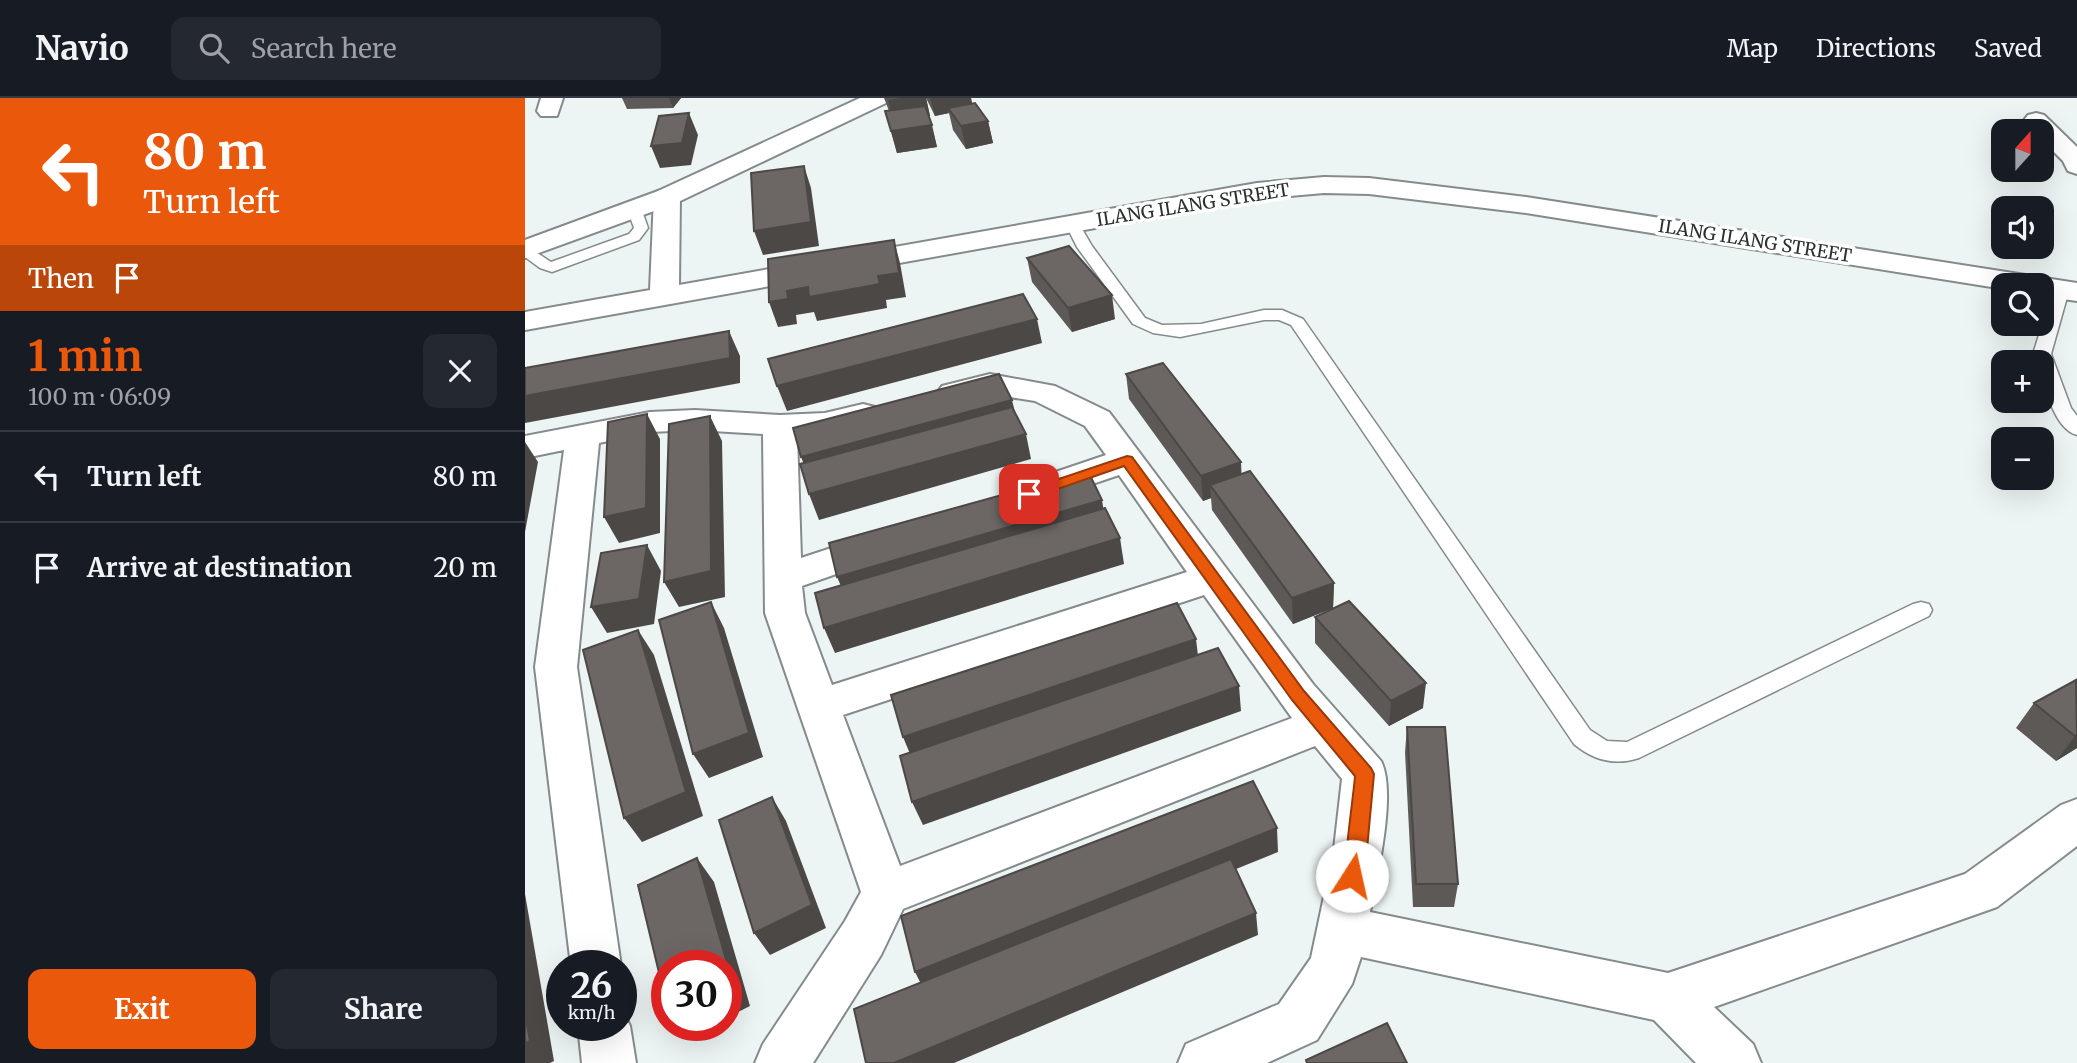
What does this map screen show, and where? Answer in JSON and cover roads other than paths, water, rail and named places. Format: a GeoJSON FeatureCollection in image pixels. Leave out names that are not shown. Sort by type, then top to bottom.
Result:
{"type":"FeatureCollection","features":[{"type":"Feature","properties":{"kind":"street"},"geometry":{"type":"LineString","coordinates":[[525,250],[667,197],[878,98]]}},
{"type":"Feature","properties":{"kind":"street"},"geometry":{"type":"LineString","coordinates":[[2055,139],[2075,159],[2077,166]]}},
{"type":"Feature","properties":{"kind":"street","name":"ILANG ILANG STREET"},"geometry":{"type":"LineString","coordinates":[[525,321],[1257,191],[1324,185],[1369,186],[1525,205],[1991,279]]}},
{"type":"Feature","properties":{"kind":"street"},"geometry":{"type":"LineString","coordinates":[[664,297],[667,197]]}},
{"type":"Feature","properties":{"kind":"street"},"geometry":{"type":"LineString","coordinates":[[525,447],[650,422],[695,420],[780,425],[825,423],[990,384],[1044,393],[1097,419],[1322,725],[1365,774],[1358,849],[1334,967],[1298,1022],[1205,1063]]}},
{"type":"Feature","properties":{"kind":"street"},"geometry":{"type":"LineString","coordinates":[[780,425],[785,613],[886,893]]}},
{"type":"Feature","properties":{"kind":"street"},"geometry":{"type":"LineString","coordinates":[[583,435],[556,667],[594,950]]}},
{"type":"Feature","properties":{"kind":"street"},"geometry":{"type":"LineString","coordinates":[[1012,500],[1127,460]]}},
{"type":"Feature","properties":{"kind":"street"},"geometry":{"type":"LineString","coordinates":[[782,578],[910,534]]}},
{"type":"Feature","properties":{"kind":"street"},"geometry":{"type":"LineString","coordinates":[[818,706],[1212,578]]}},
{"type":"Feature","properties":{"kind":"street"},"geometry":{"type":"LineString","coordinates":[[782,1063],[863,938],[886,893],[1322,725]]}},
{"type":"Feature","properties":{"kind":"street"},"geometry":{"type":"LineString","coordinates":[[1342,930],[1668,998],[1980,891],[2077,819]]}},
{"type":"Feature","properties":{"kind":"street"},"geometry":{"type":"LineString","coordinates":[[1668,998],[1734,1063]]}},
{"type":"Feature","properties":{"kind":"street"},"geometry":{"type":"LineString","coordinates":[[606,1041],[609,1063]]}},
{"type":"Feature","properties":{"kind":"lane"},"geometry":{"type":"LineString","coordinates":[[1073,225],[1085,247],[1139,321],[1151,329],[1178,333],[1280,314],[1297,322],[1582,737],[1596,749],[1614,754],[1631,751],[1921,611]]}},
{"type":"Feature","properties":{"kind":"lane"},"geometry":{"type":"LineString","coordinates":[[2060,290],[2042,354],[2062,409],[2077,429]]}}]}
